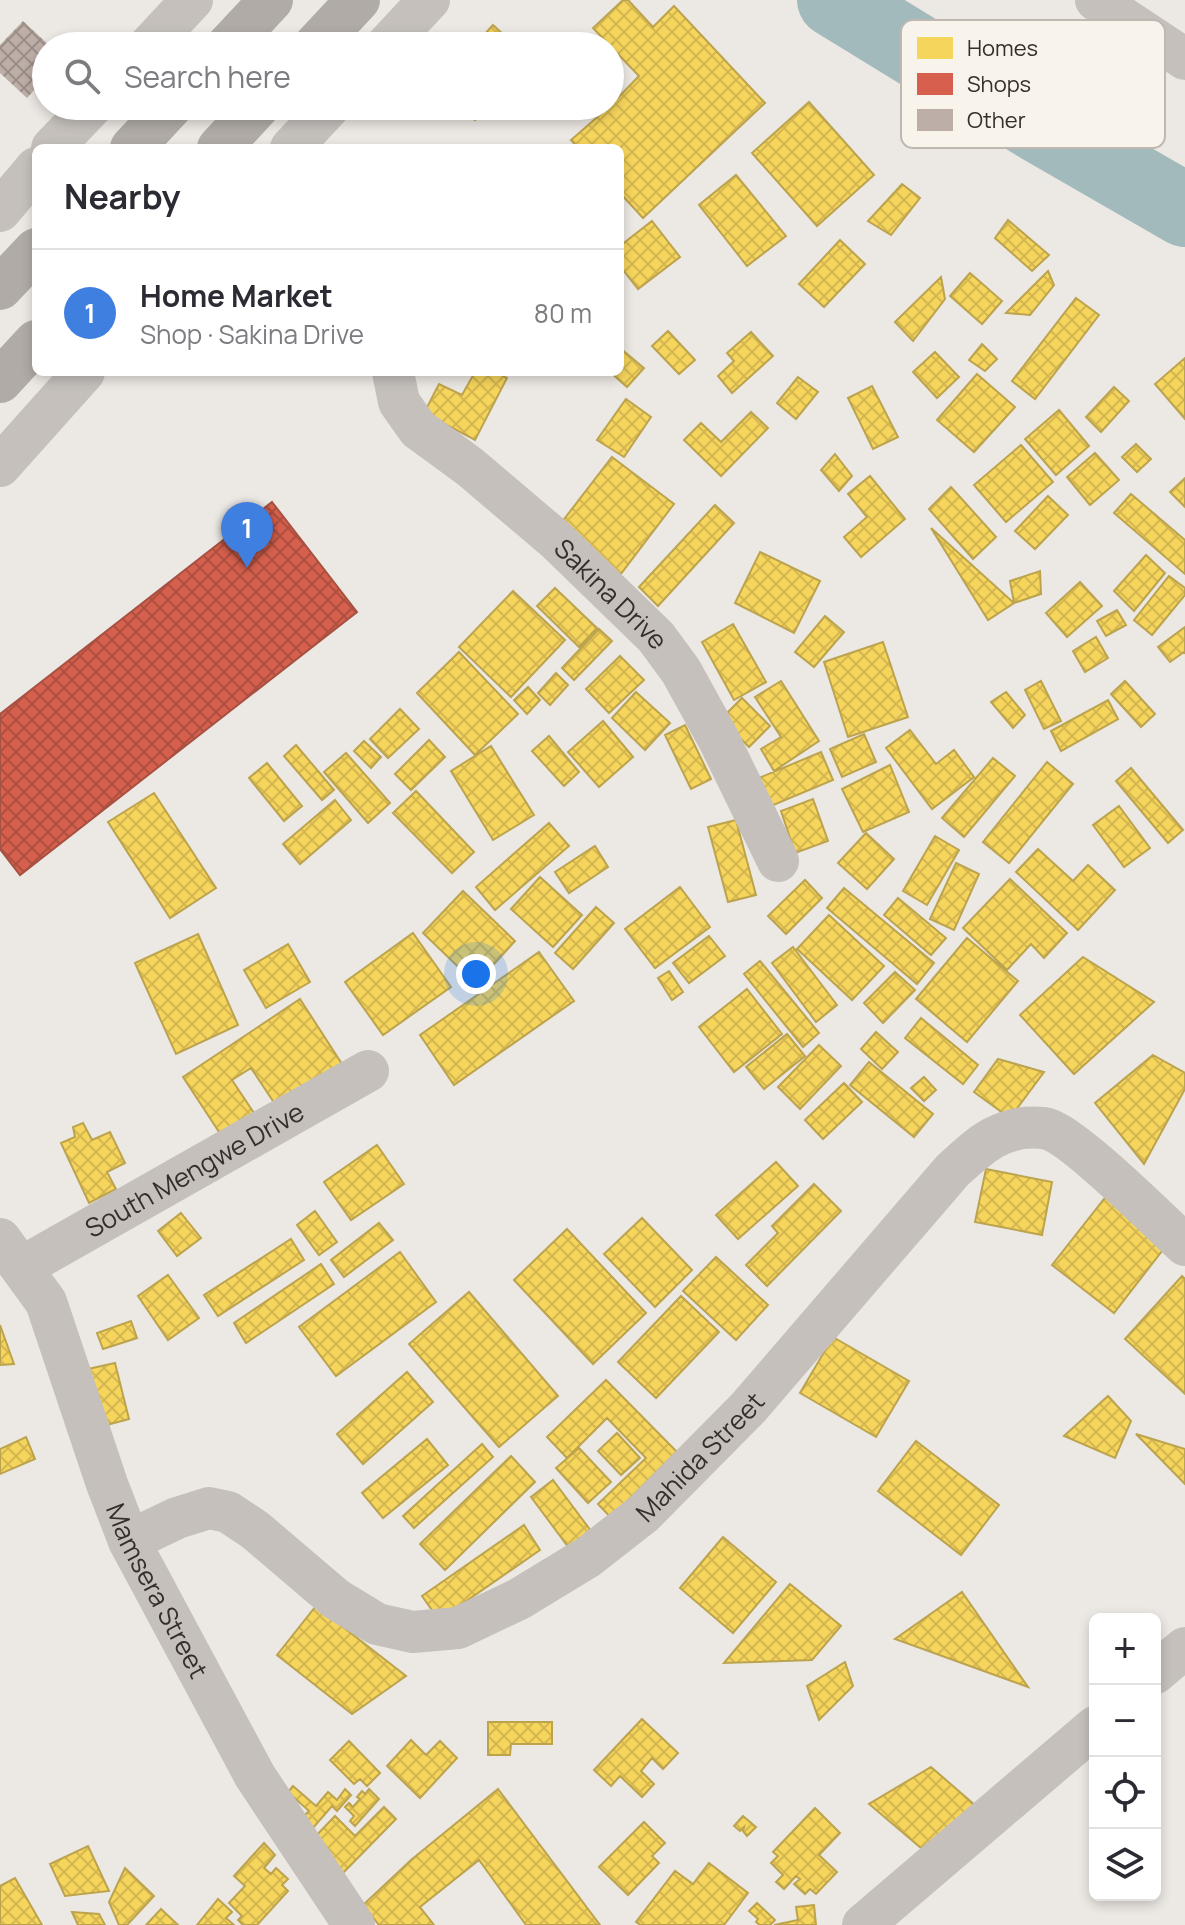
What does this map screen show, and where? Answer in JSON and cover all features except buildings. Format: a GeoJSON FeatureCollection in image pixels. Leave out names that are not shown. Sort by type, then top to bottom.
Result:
{"type":"FeatureCollection","features":[{"type":"Feature","properties":{"kind":"highway"},"geometry":{"type":"LineString","coordinates":[[241,32],[271,0]]}},
{"type":"Feature","properties":{"kind":"highway"},"geometry":{"type":"LineString","coordinates":[[328,32],[358,0]]}},
{"type":"Feature","properties":{"kind":"highway"},"geometry":{"type":"LineString","coordinates":[[136,144],[158,120]]}},
{"type":"Feature","properties":{"kind":"highway"},"geometry":{"type":"LineString","coordinates":[[223,144],[245,120]]}},
{"type":"Feature","properties":{"kind":"highway"},"geometry":{"type":"LineString","coordinates":[[0,288],[32,254]]}},
{"type":"Feature","properties":{"kind":"highway"},"geometry":{"type":"LineString","coordinates":[[0,381],[32,346]]}},
{"type":"Feature","properties":{"kind":"street"},"geometry":{"type":"LineString","coordinates":[[162,32],[192,0]]}},
{"type":"Feature","properties":{"kind":"street"},"geometry":{"type":"LineString","coordinates":[[399,32],[429,0]]}},
{"type":"Feature","properties":{"kind":"street"},"geometry":{"type":"LineString","coordinates":[[1108,2],[1132,20]]}},
{"type":"Feature","properties":{"kind":"street"},"geometry":{"type":"LineString","coordinates":[[1165,44],[1185,59]]}},
{"type":"Feature","properties":{"kind":"street"},"geometry":{"type":"LineString","coordinates":[[56,144],[79,120]]}},
{"type":"Feature","properties":{"kind":"street"},"geometry":{"type":"LineString","coordinates":[[295,144],[317,120]]}},
{"type":"Feature","properties":{"kind":"street"},"geometry":{"type":"LineString","coordinates":[[0,211],[32,173]]}},
{"type":"Feature","properties":{"kind":"street"},"geometry":{"type":"LineString","coordinates":[[0,466],[80,376]]}},
{"type":"Feature","properties":{"kind":"street","name":"Sakina Drive"},"geometry":{"type":"LineString","coordinates":[[394,376],[399,402],[418,429],[470,467],[556,540],[656,637],[681,671],[719,740],[778,861]]}},
{"type":"Feature","properties":{"kind":"street","name":"South Mengwe Drive"},"geometry":{"type":"LineString","coordinates":[[11,1253],[368,1071]]}},
{"type":"Feature","properties":{"kind":"street","name":"Mahida Street"},"geometry":{"type":"LineString","coordinates":[[129,1541],[177,1518],[209,1508],[228,1512],[255,1530],[336,1599],[377,1624],[413,1632],[458,1628],[519,1599],[588,1557],[643,1514],[748,1408],[952,1171],[983,1142],[1018,1128],[1047,1128],[1083,1150],[1185,1245]]}},
{"type":"Feature","properties":{"kind":"street","name":"Mamsera Street"},"geometry":{"type":"LineString","coordinates":[[11,1253],[46,1302],[129,1541],[255,1776],[336,1918]]}},
{"type":"Feature","properties":{"kind":"street"},"geometry":{"type":"LineString","coordinates":[[1161,1668],[1185,1648]]}},
{"type":"Feature","properties":{"kind":"street"},"geometry":{"type":"LineString","coordinates":[[863,1925],[1089,1732]]}},
{"type":"Feature","properties":{"kind":"waterway"},"geometry":{"type":"LineString","coordinates":[[834,0],[901,41]]}},
{"type":"Feature","properties":{"kind":"waterway"},"geometry":{"type":"LineString","coordinates":[[1077,148],[1185,210]]}},
{"type":"Feature","properties":{"kind":"place","name":"Home Market"},"geometry":{"type":"Point","coordinates":[247,568]}}]}
